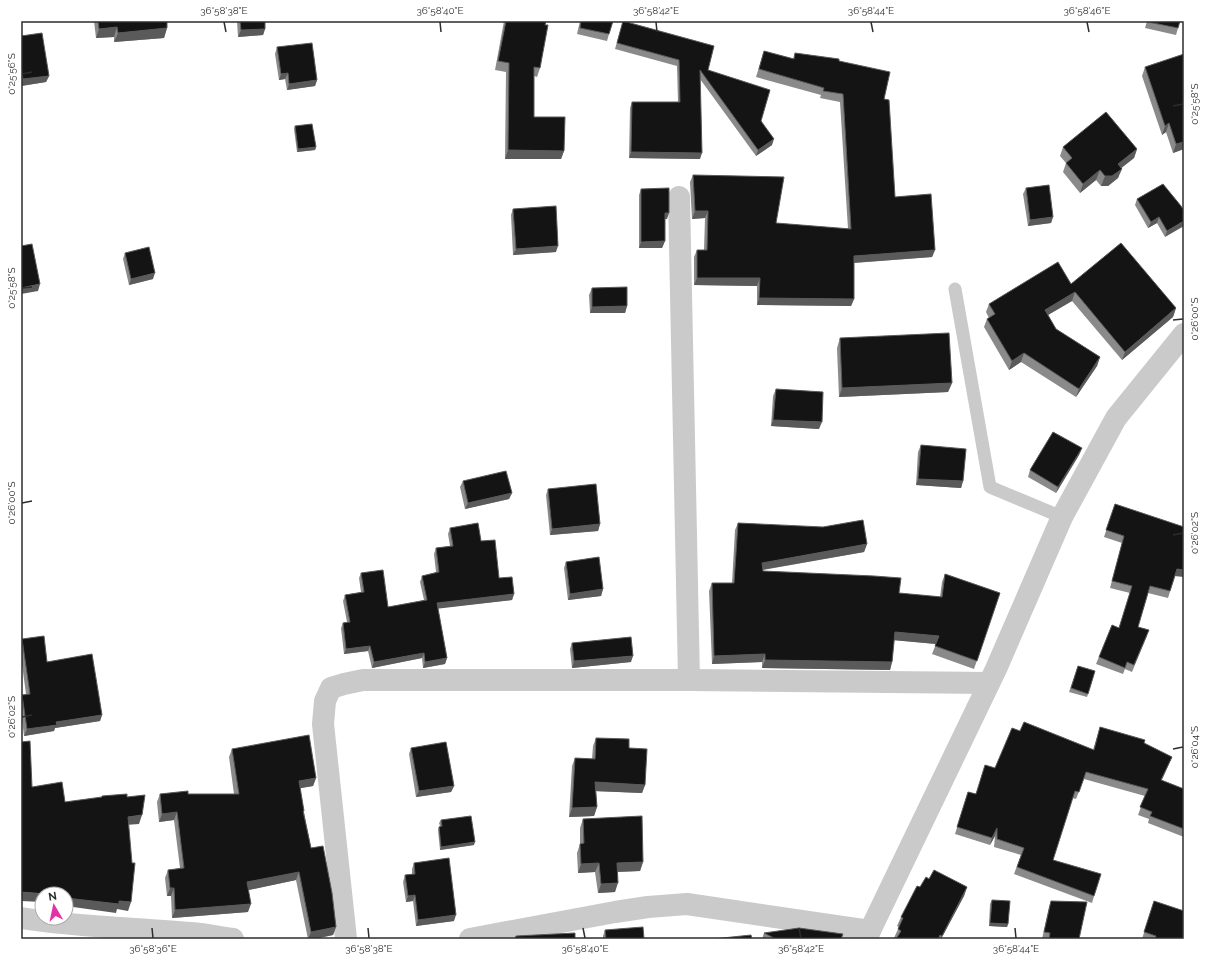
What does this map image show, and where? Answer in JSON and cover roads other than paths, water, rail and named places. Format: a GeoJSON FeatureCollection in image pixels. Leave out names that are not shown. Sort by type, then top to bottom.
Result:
{"type":"FeatureCollection","features":[{"type":"Feature","properties":{"kind":"street"},"geometry":{"type":"LineString","coordinates":[[679,197],[689,680]]}},
{"type":"Feature","properties":{"kind":"street"},"geometry":{"type":"LineString","coordinates":[[470,939],[642,908],[687,904],[868,935],[989,683],[1062,517],[1116,418],[1184,334]]}},
{"type":"Feature","properties":{"kind":"street"},"geometry":{"type":"LineString","coordinates":[[346,939],[323,724],[324,701],[331,688],[363,680],[689,680],[989,683]]}},
{"type":"Feature","properties":{"kind":"street"},"geometry":{"type":"LineString","coordinates":[[21,918],[43,931],[116,929],[192,933],[233,939]]}},
{"type":"Feature","properties":{"kind":"lane"},"geometry":{"type":"LineString","coordinates":[[955,289],[990,487],[1062,517]]}}]}
